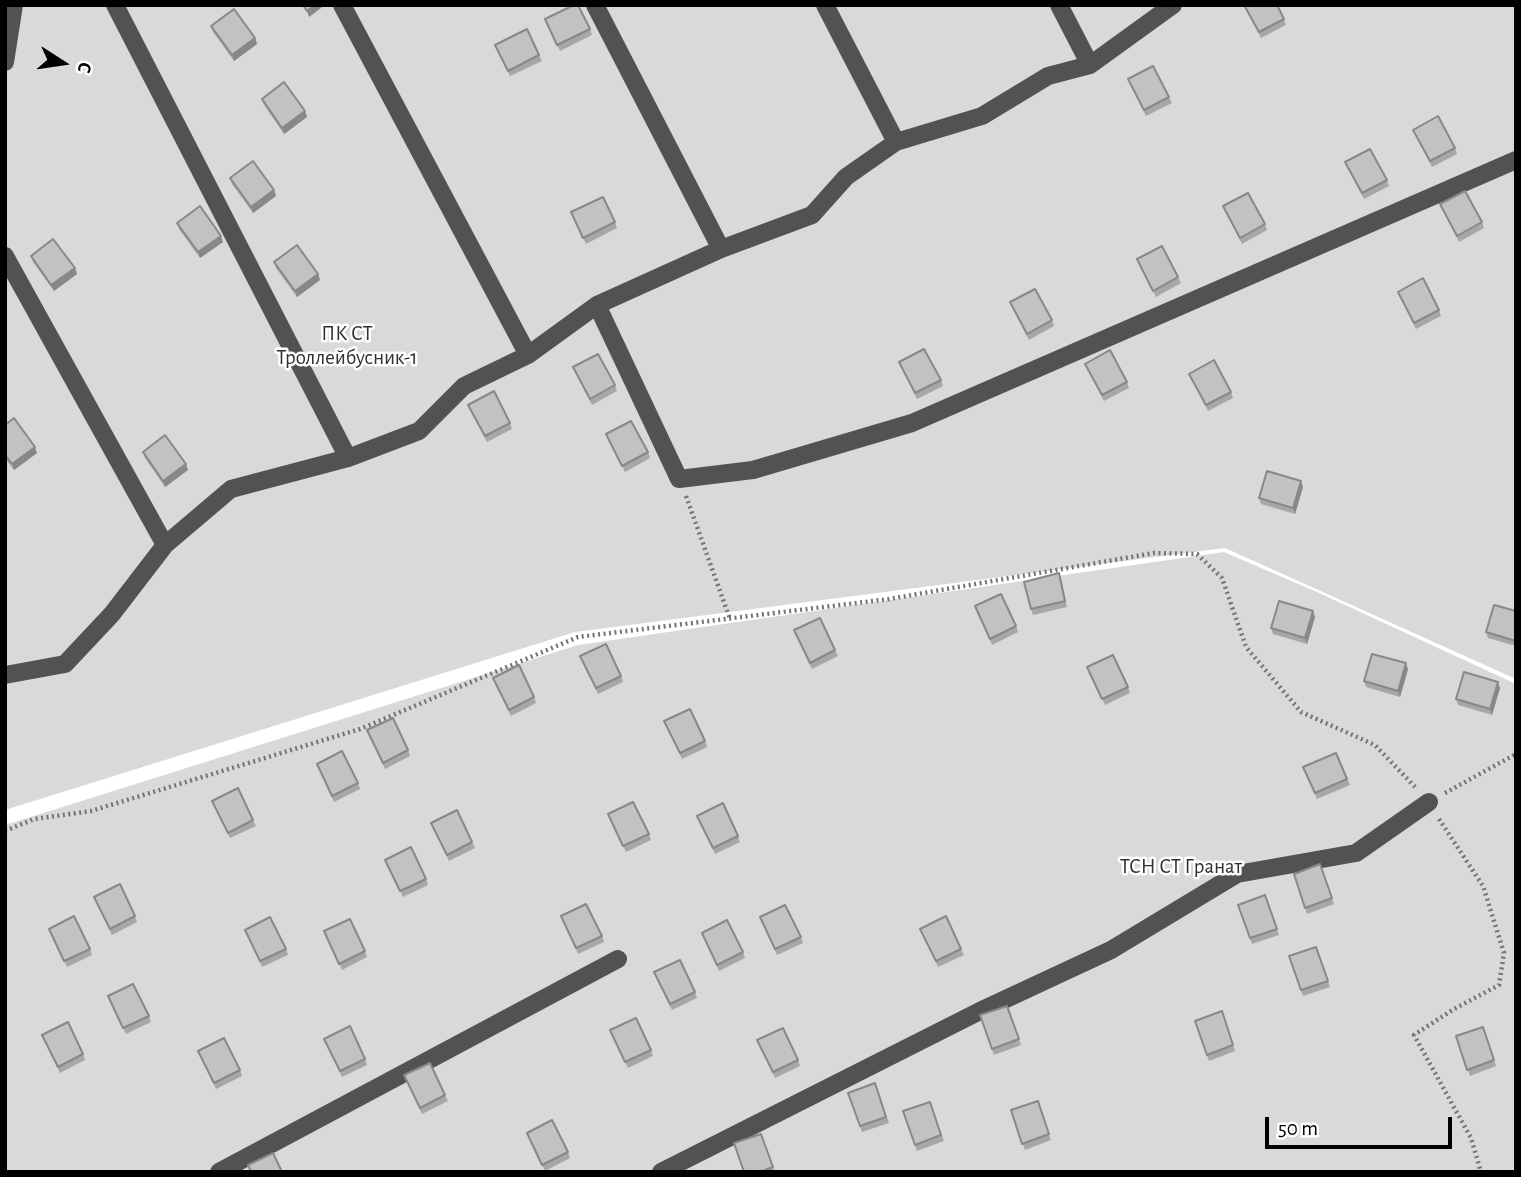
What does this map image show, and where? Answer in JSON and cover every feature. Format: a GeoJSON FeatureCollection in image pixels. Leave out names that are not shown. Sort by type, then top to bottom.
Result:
{"type":"FeatureCollection","features":[{"type":"Feature","properties":{"kind":"lane"},"geometry":{"type":"LineString","coordinates":[[5,62],[14,5]]}},
{"type":"Feature","properties":{"kind":"lane"},"geometry":{"type":"LineString","coordinates":[[115,5],[348,458]]}},
{"type":"Feature","properties":{"kind":"lane"},"geometry":{"type":"LineString","coordinates":[[342,5],[528,355]]}},
{"type":"Feature","properties":{"kind":"lane"},"geometry":{"type":"LineString","coordinates":[[595,5],[721,249]]}},
{"type":"Feature","properties":{"kind":"lane"},"geometry":{"type":"LineString","coordinates":[[825,5],[896,142]]}},
{"type":"Feature","properties":{"kind":"lane"},"geometry":{"type":"LineString","coordinates":[[1059,5],[1090,65]]}},
{"type":"Feature","properties":{"kind":"lane"},"geometry":{"type":"LineString","coordinates":[[5,674],[65,664],[112,614],[165,544],[231,489],[348,458],[419,430],[464,386],[528,355],[597,305],[721,249],[811,215],[846,177],[896,142],[982,116],[1048,76],[1090,65],[1173,5]]}},
{"type":"Feature","properties":{"kind":"lane"},"geometry":{"type":"LineString","coordinates":[[597,305],[679,479],[753,470],[912,423],[1516,160]]}},
{"type":"Feature","properties":{"kind":"lane"},"geometry":{"type":"LineString","coordinates":[[5,256],[165,544]]}},
{"type":"Feature","properties":{"kind":"lane"},"geometry":{"type":"LineString","coordinates":[[661,1172],[980,1011],[1111,950],[1237,874],[1356,852],[1429,802]]}},
{"type":"Feature","properties":{"kind":"lane"},"geometry":{"type":"LineString","coordinates":[[219,1172],[618,959]]}},
{"type":"Feature","properties":{"kind":"path"},"geometry":{"type":"LineString","coordinates":[[679,479],[730,619]]}},
{"type":"Feature","properties":{"kind":"path"},"geometry":{"type":"LineString","coordinates":[[5,831],[34,819],[91,811],[360,729],[578,637],[889,599],[1154,553],[1197,554],[1223,578],[1246,647],[1301,712],[1375,745],[1429,802],[1444,830],[1483,886],[1504,953],[1499,985],[1454,1009],[1414,1035],[1471,1138],[1481,1172]]}},
{"type":"Feature","properties":{"kind":"path"},"geometry":{"type":"LineString","coordinates":[[1429,802],[1516,754]]}},
{"type":"Feature","properties":{"kind":"green space","name":"ПК СТ Троллейбусник-1"},"geometry":{"type":"Polygon","coordinates":[[[5,5],[1516,5],[1516,679],[1225,548],[575,632],[5,810],[5,5]]]}},
{"type":"Feature","properties":{"kind":"green space","name":"ТСН СТ Гранат"},"geometry":{"type":"Polygon","coordinates":[[[1224,552],[1516,684],[1516,1172],[5,1172],[5,825],[578,645],[1224,552]]]}},
{"type":"Feature","properties":{"kind":"building"},"geometry":{"type":"Polygon","coordinates":[[[303,5],[314,5],[307,11],[303,5]]]}},
{"type":"Feature","properties":{"kind":"building"},"geometry":{"type":"Polygon","coordinates":[[[578,5],[590,29],[557,45],[545,19],[578,5]]]}},
{"type":"Feature","properties":{"kind":"building"},"geometry":{"type":"Polygon","coordinates":[[[1244,5],[1277,5],[1284,19],[1259,32],[1244,5]]]}},
{"type":"Feature","properties":{"kind":"building"},"geometry":{"type":"Polygon","coordinates":[[[234,9],[255,38],[232,55],[211,26],[234,9]]]}},
{"type":"Feature","properties":{"kind":"building"},"geometry":{"type":"Polygon","coordinates":[[[527,29],[539,55],[508,71],[495,45],[527,29]]]}},
{"type":"Feature","properties":{"kind":"building"},"geometry":{"type":"Polygon","coordinates":[[[1153,66],[1169,97],[1144,110],[1128,79],[1153,66]]]}},
{"type":"Feature","properties":{"kind":"building"},"geometry":{"type":"Polygon","coordinates":[[[284,82],[305,111],[282,128],[262,99],[284,82]]]}},
{"type":"Feature","properties":{"kind":"building"},"geometry":{"type":"Polygon","coordinates":[[[1438,116],[1455,148],[1430,161],[1413,130],[1438,116]]]}},
{"type":"Feature","properties":{"kind":"building"},"geometry":{"type":"Polygon","coordinates":[[[1370,149],[1387,180],[1362,193],[1345,162],[1370,149]]]}},
{"type":"Feature","properties":{"kind":"building"},"geometry":{"type":"Polygon","coordinates":[[[253,161],[274,190],[251,207],[230,178],[253,161]]]}},
{"type":"Feature","properties":{"kind":"building"},"geometry":{"type":"Polygon","coordinates":[[[1465,191],[1482,222],[1457,236],[1440,204],[1465,191]]]}},
{"type":"Feature","properties":{"kind":"building"},"geometry":{"type":"Polygon","coordinates":[[[1248,193],[1265,224],[1240,238],[1223,206],[1248,193]]]}},
{"type":"Feature","properties":{"kind":"building"},"geometry":{"type":"Polygon","coordinates":[[[603,197],[615,222],[583,238],[571,212],[603,197]]]}},
{"type":"Feature","properties":{"kind":"building"},"geometry":{"type":"Polygon","coordinates":[[[200,206],[221,236],[198,252],[177,223],[200,206]]]}},
{"type":"Feature","properties":{"kind":"building"},"geometry":{"type":"Polygon","coordinates":[[[53,239],[75,268],[51,285],[31,256],[53,239]]]}},
{"type":"Feature","properties":{"kind":"building"},"geometry":{"type":"Polygon","coordinates":[[[297,245],[318,274],[295,291],[274,262],[297,245]]]}},
{"type":"Feature","properties":{"kind":"building"},"geometry":{"type":"Polygon","coordinates":[[[1162,246],[1178,277],[1153,291],[1137,259],[1162,246]]]}},
{"type":"Feature","properties":{"kind":"building"},"geometry":{"type":"Polygon","coordinates":[[[1423,278],[1439,310],[1414,323],[1398,292],[1423,278]]]}},
{"type":"Feature","properties":{"kind":"building"},"geometry":{"type":"Polygon","coordinates":[[[1035,289],[1052,320],[1027,334],[1010,302],[1035,289]]]}},
{"type":"Feature","properties":{"kind":"building"},"geometry":{"type":"Polygon","coordinates":[[[924,349],[941,380],[915,393],[899,362],[924,349]]]}},
{"type":"Feature","properties":{"kind":"building"},"geometry":{"type":"Polygon","coordinates":[[[1110,350],[1127,382],[1102,395],[1085,364],[1110,350]]]}},
{"type":"Feature","properties":{"kind":"building"},"geometry":{"type":"Polygon","coordinates":[[[598,354],[615,385],[590,399],[573,367],[598,354]]]}},
{"type":"Feature","properties":{"kind":"building"},"geometry":{"type":"Polygon","coordinates":[[[1214,360],[1231,392],[1206,405],[1189,374],[1214,360]]]}},
{"type":"Feature","properties":{"kind":"building"},"geometry":{"type":"Polygon","coordinates":[[[494,391],[510,423],[485,436],[468,405],[494,391]]]}},
{"type":"Feature","properties":{"kind":"building"},"geometry":{"type":"Polygon","coordinates":[[[14,418],[35,447],[12,464],[5,455],[5,425],[14,418]]]}},
{"type":"Feature","properties":{"kind":"building"},"geometry":{"type":"Polygon","coordinates":[[[631,421],[648,452],[622,466],[606,434],[631,421]]]}},
{"type":"Feature","properties":{"kind":"building"},"geometry":{"type":"Polygon","coordinates":[[[165,435],[186,464],[163,481],[143,452],[165,435]]]}},
{"type":"Feature","properties":{"kind":"building"},"geometry":{"type":"Polygon","coordinates":[[[1267,471],[1301,481],[1293,508],[1259,498],[1267,471]]]}},
{"type":"Feature","properties":{"kind":"building"},"geometry":{"type":"Polygon","coordinates":[[[1059,573],[1065,601],[1031,609],[1024,582],[1059,573]]]}},
{"type":"Feature","properties":{"kind":"building"},"geometry":{"type":"Polygon","coordinates":[[[1001,594],[1016,626],[990,639],[975,606],[1001,594]]]}},
{"type":"Feature","properties":{"kind":"building"},"geometry":{"type":"Polygon","coordinates":[[[1279,601],[1313,611],[1305,638],[1271,628],[1279,601]]]}},
{"type":"Feature","properties":{"kind":"building"},"geometry":{"type":"Polygon","coordinates":[[[1494,605],[1516,611],[1516,641],[1486,632],[1494,605]]]}},
{"type":"Feature","properties":{"kind":"building"},"geometry":{"type":"Polygon","coordinates":[[[820,618],[835,650],[810,663],[794,630],[820,618]]]}},
{"type":"Feature","properties":{"kind":"building"},"geometry":{"type":"Polygon","coordinates":[[[606,644],[621,676],[596,688],[580,656],[606,644]]]}},
{"type":"Feature","properties":{"kind":"building"},"geometry":{"type":"Polygon","coordinates":[[[1372,654],[1406,663],[1398,691],[1364,681],[1372,654]]]}},
{"type":"Feature","properties":{"kind":"building"},"geometry":{"type":"Polygon","coordinates":[[[1113,655],[1128,687],[1102,699],[1087,667],[1113,655]]]}},
{"type":"Feature","properties":{"kind":"building"},"geometry":{"type":"Polygon","coordinates":[[[519,665],[534,697],[509,710],[493,678],[519,665]]]}},
{"type":"Feature","properties":{"kind":"building"},"geometry":{"type":"Polygon","coordinates":[[[1464,672],[1498,682],[1490,709],[1456,699],[1464,672]]]}},
{"type":"Feature","properties":{"kind":"building"},"geometry":{"type":"Polygon","coordinates":[[[690,709],[705,741],[680,753],[664,721],[690,709]]]}},
{"type":"Feature","properties":{"kind":"building"},"geometry":{"type":"Polygon","coordinates":[[[393,718],[408,750],[383,763],[367,730],[393,718]]]}},
{"type":"Feature","properties":{"kind":"building"},"geometry":{"type":"Polygon","coordinates":[[[342,751],[358,783],[332,796],[317,764],[342,751]]]}},
{"type":"Feature","properties":{"kind":"building"},"geometry":{"type":"Polygon","coordinates":[[[1336,753],[1347,779],[1315,793],[1303,767],[1336,753]]]}},
{"type":"Feature","properties":{"kind":"building"},"geometry":{"type":"Polygon","coordinates":[[[238,788],[253,820],[228,833],[212,801],[238,788]]]}},
{"type":"Feature","properties":{"kind":"building"},"geometry":{"type":"Polygon","coordinates":[[[633,802],[649,834],[623,846],[608,814],[633,802]]]}},
{"type":"Feature","properties":{"kind":"building"},"geometry":{"type":"Polygon","coordinates":[[[723,803],[738,836],[713,848],[697,816],[723,803]]]}},
{"type":"Feature","properties":{"kind":"building"},"geometry":{"type":"Polygon","coordinates":[[[457,810],[472,842],[447,855],[431,823],[457,810]]]}},
{"type":"Feature","properties":{"kind":"building"},"geometry":{"type":"Polygon","coordinates":[[[411,847],[426,879],[400,891],[385,860],[411,847]]]}},
{"type":"Feature","properties":{"kind":"building"},"geometry":{"type":"Polygon","coordinates":[[[1320,864],[1332,898],[1305,908],[1294,874],[1320,864]]]}},
{"type":"Feature","properties":{"kind":"building"},"geometry":{"type":"Polygon","coordinates":[[[120,884],[135,916],[110,929],[94,897],[120,884]]]}},
{"type":"Feature","properties":{"kind":"building"},"geometry":{"type":"Polygon","coordinates":[[[1265,895],[1277,929],[1250,938],[1238,905],[1265,895]]]}},
{"type":"Feature","properties":{"kind":"building"},"geometry":{"type":"Polygon","coordinates":[[[586,904],[602,936],[576,948],[561,916],[586,904]]]}},
{"type":"Feature","properties":{"kind":"building"},"geometry":{"type":"Polygon","coordinates":[[[785,905],[801,937],[775,949],[760,917],[785,905]]]}},
{"type":"Feature","properties":{"kind":"building"},"geometry":{"type":"Polygon","coordinates":[[[74,916],[90,949],[64,961],[49,929],[74,916]]]}},
{"type":"Feature","properties":{"kind":"building"},"geometry":{"type":"Polygon","coordinates":[[[946,916],[961,949],[936,961],[920,929],[946,916]]]}},
{"type":"Feature","properties":{"kind":"building"},"geometry":{"type":"Polygon","coordinates":[[[270,917],[286,949],[260,961],[245,930],[270,917]]]}},
{"type":"Feature","properties":{"kind":"building"},"geometry":{"type":"Polygon","coordinates":[[[350,919],[365,951],[339,964],[324,931],[350,919]]]}},
{"type":"Feature","properties":{"kind":"building"},"geometry":{"type":"Polygon","coordinates":[[[727,920],[743,952],[717,965],[702,933],[727,920]]]}},
{"type":"Feature","properties":{"kind":"building"},"geometry":{"type":"Polygon","coordinates":[[[1316,947],[1328,981],[1301,990],[1289,956],[1316,947]]]}},
{"type":"Feature","properties":{"kind":"building"},"geometry":{"type":"Polygon","coordinates":[[[680,960],[695,992],[670,1004],[654,972],[680,960]]]}},
{"type":"Feature","properties":{"kind":"building"},"geometry":{"type":"Polygon","coordinates":[[[133,984],[149,1016],[123,1028],[108,996],[133,984]]]}},
{"type":"Feature","properties":{"kind":"building"},"geometry":{"type":"Polygon","coordinates":[[[1007,1006],[1019,1039],[992,1049],[980,1015],[1007,1006]]]}},
{"type":"Feature","properties":{"kind":"building"},"geometry":{"type":"Polygon","coordinates":[[[1222,1011],[1233,1045],[1207,1055],[1195,1021],[1222,1011]]]}},
{"type":"Feature","properties":{"kind":"building"},"geometry":{"type":"Polygon","coordinates":[[[636,1018],[651,1050],[625,1062],[610,1030],[636,1018]]]}},
{"type":"Feature","properties":{"kind":"building"},"geometry":{"type":"Polygon","coordinates":[[[68,1022],[83,1054],[58,1067],[42,1035],[68,1022]]]}},
{"type":"Feature","properties":{"kind":"building"},"geometry":{"type":"Polygon","coordinates":[[[350,1026],[365,1059],[340,1071],[324,1039],[350,1026]]]}},
{"type":"Feature","properties":{"kind":"building"},"geometry":{"type":"Polygon","coordinates":[[[1483,1027],[1494,1060],[1467,1070],[1456,1036],[1483,1027]]]}},
{"type":"Feature","properties":{"kind":"building"},"geometry":{"type":"Polygon","coordinates":[[[783,1028],[798,1060],[773,1072],[757,1040],[783,1028]]]}},
{"type":"Feature","properties":{"kind":"building"},"geometry":{"type":"Polygon","coordinates":[[[224,1038],[240,1070],[214,1083],[198,1051],[224,1038]]]}},
{"type":"Feature","properties":{"kind":"building"},"geometry":{"type":"Polygon","coordinates":[[[430,1063],[445,1095],[420,1108],[404,1075],[430,1063]]]}},
{"type":"Feature","properties":{"kind":"building"},"geometry":{"type":"Polygon","coordinates":[[[875,1083],[886,1117],[860,1126],[848,1093],[875,1083]]]}},
{"type":"Feature","properties":{"kind":"building"},"geometry":{"type":"Polygon","coordinates":[[[1038,1101],[1049,1134],[1022,1144],[1011,1110],[1038,1101]]]}},
{"type":"Feature","properties":{"kind":"building"},"geometry":{"type":"Polygon","coordinates":[[[930,1102],[941,1135],[915,1145],[903,1111],[930,1102]]]}},
{"type":"Feature","properties":{"kind":"building"},"geometry":{"type":"Polygon","coordinates":[[[552,1120],[568,1152],[542,1165],[527,1133],[552,1120]]]}},
{"type":"Feature","properties":{"kind":"building"},"geometry":{"type":"Polygon","coordinates":[[[761,1134],[773,1167],[760,1172],[744,1172],[734,1143],[761,1134]]]}},
{"type":"Feature","properties":{"kind":"building"},"geometry":{"type":"Polygon","coordinates":[[[273,1153],[282,1172],[251,1172],[248,1165],[273,1153]]]}}]}
